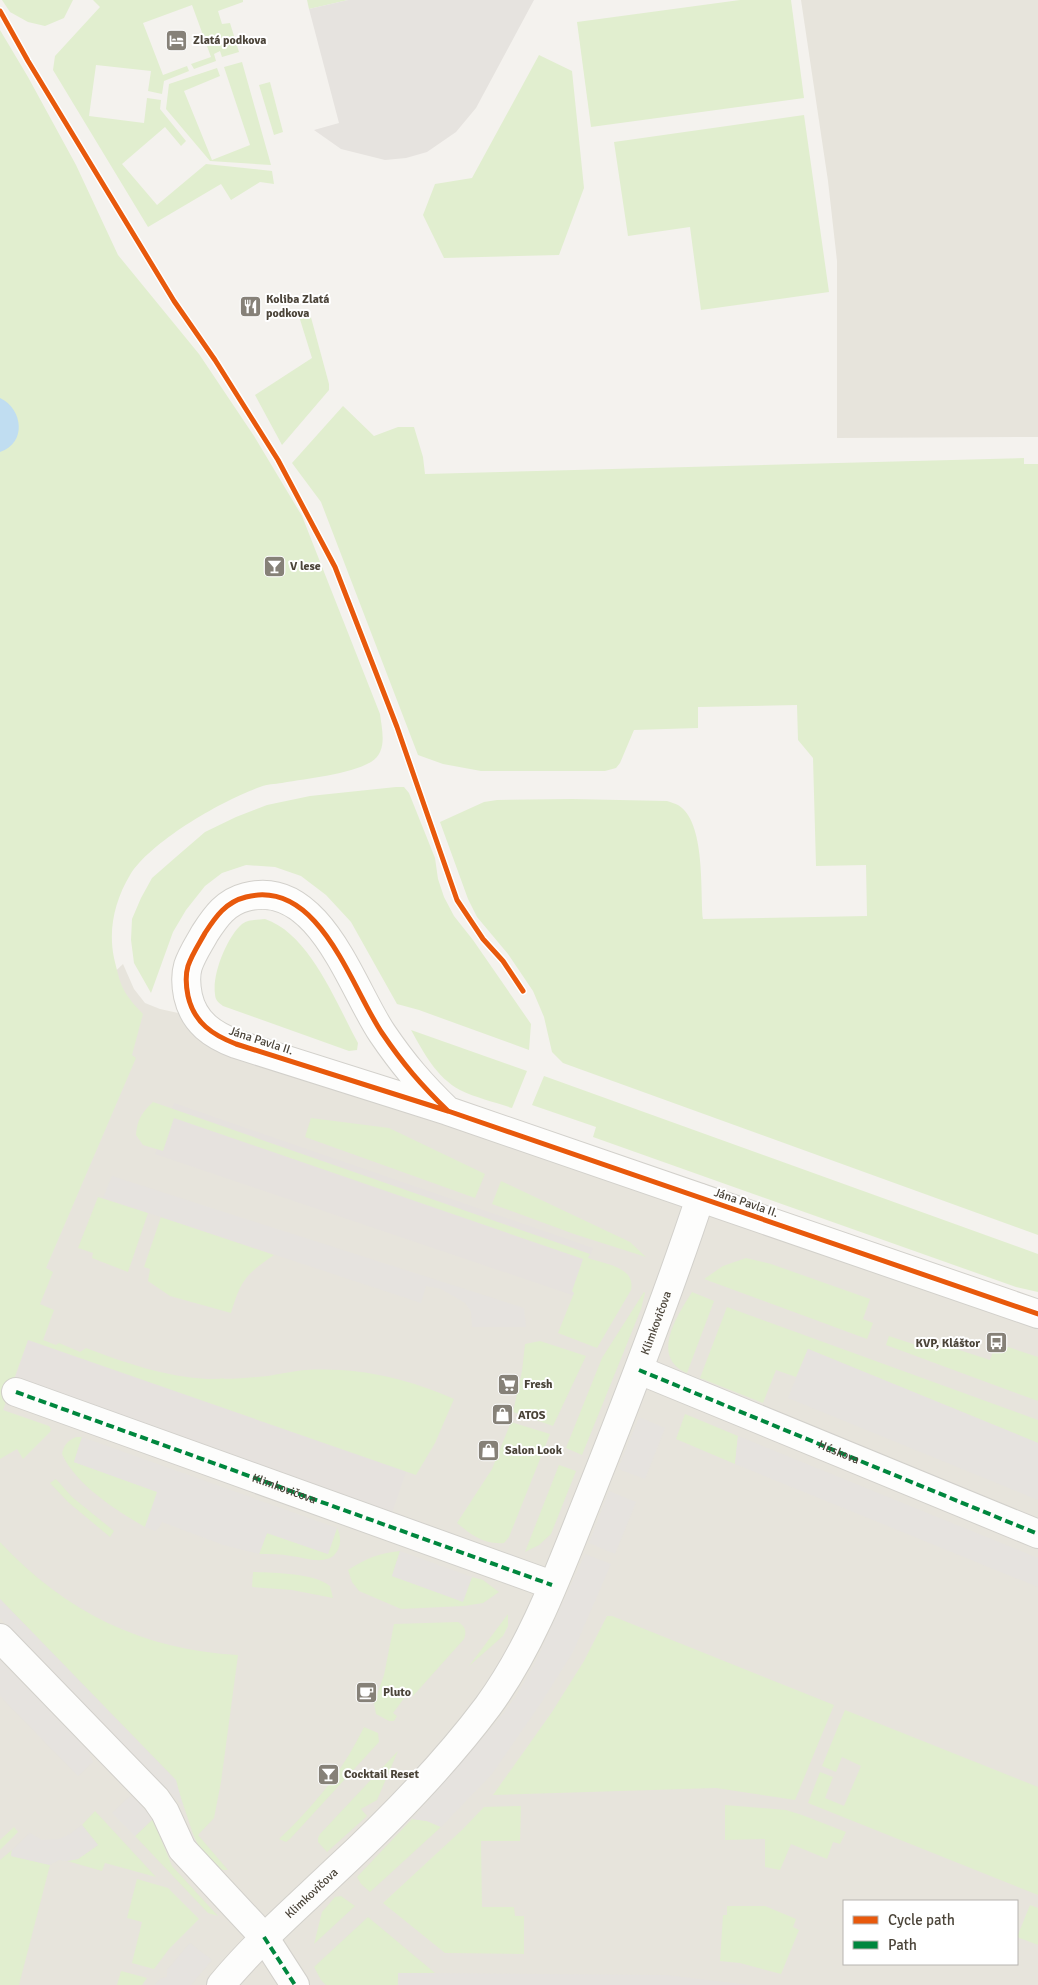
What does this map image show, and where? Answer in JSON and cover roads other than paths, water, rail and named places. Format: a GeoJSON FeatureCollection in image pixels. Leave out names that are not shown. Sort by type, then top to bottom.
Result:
{"type":"FeatureCollection","features":[{"type":"Feature","properties":{"kind":"street","name":"Jána Pavla II."},"geometry":{"type":"LineString","coordinates":[[448,1110],[406,1067],[381,1031],[322,927],[306,911],[288,900],[269,896],[248,896],[230,902],[216,915],[193,953],[188,968],[186,984],[196,1017],[219,1037],[236,1044],[448,1110],[1038,1314]]}},
{"type":"Feature","properties":{"kind":"street","name":"Klimkovičova"},"geometry":{"type":"LineString","coordinates":[[221,1985],[264,1937],[393,1815],[487,1706],[512,1671],[552,1585],[639,1370],[674,1277],[700,1198]]}},
{"type":"Feature","properties":{"kind":"street","name":"Húskova"},"geometry":{"type":"LineString","coordinates":[[639,1370],[1038,1534]]}},
{"type":"Feature","properties":{"kind":"street","name":"Klimkovičova"},"geometry":{"type":"LineString","coordinates":[[16,1392],[552,1585]]}},
{"type":"Feature","properties":{"kind":"street"},"geometry":{"type":"LineString","coordinates":[[0,1638],[156,1799],[165,1812],[182,1849],[264,1937],[295,1985]]}},
{"type":"Feature","properties":{"kind":"water"},"geometry":{"type":"Polygon","coordinates":[[[0,398],[8,403],[13,410],[19,426],[15,441],[9,448],[0,452],[0,398]]]}},
{"type":"Feature","properties":{"kind":"place","name":"Zlatá podkova"},"geometry":{"type":"Point","coordinates":[177,40]}},
{"type":"Feature","properties":{"kind":"place","name":"Koliba Zlatá podkova"},"geometry":{"type":"Point","coordinates":[250,306]}},
{"type":"Feature","properties":{"kind":"place","name":"V lese"},"geometry":{"type":"Point","coordinates":[274,566]}},
{"type":"Feature","properties":{"kind":"place","name":"KVP, Kláštor"},"geometry":{"type":"Point","coordinates":[996,1343]}},
{"type":"Feature","properties":{"kind":"place","name":"Fresh"},"geometry":{"type":"Point","coordinates":[508,1384]}},
{"type":"Feature","properties":{"kind":"place","name":"ATOS"},"geometry":{"type":"Point","coordinates":[502,1415]}},
{"type":"Feature","properties":{"kind":"place","name":"Salon Look"},"geometry":{"type":"Point","coordinates":[489,1450]}},
{"type":"Feature","properties":{"kind":"place","name":"Pluto"},"geometry":{"type":"Point","coordinates":[367,1692]}},
{"type":"Feature","properties":{"kind":"place","name":"Cocktail Reset"},"geometry":{"type":"Point","coordinates":[328,1774]}}]}
